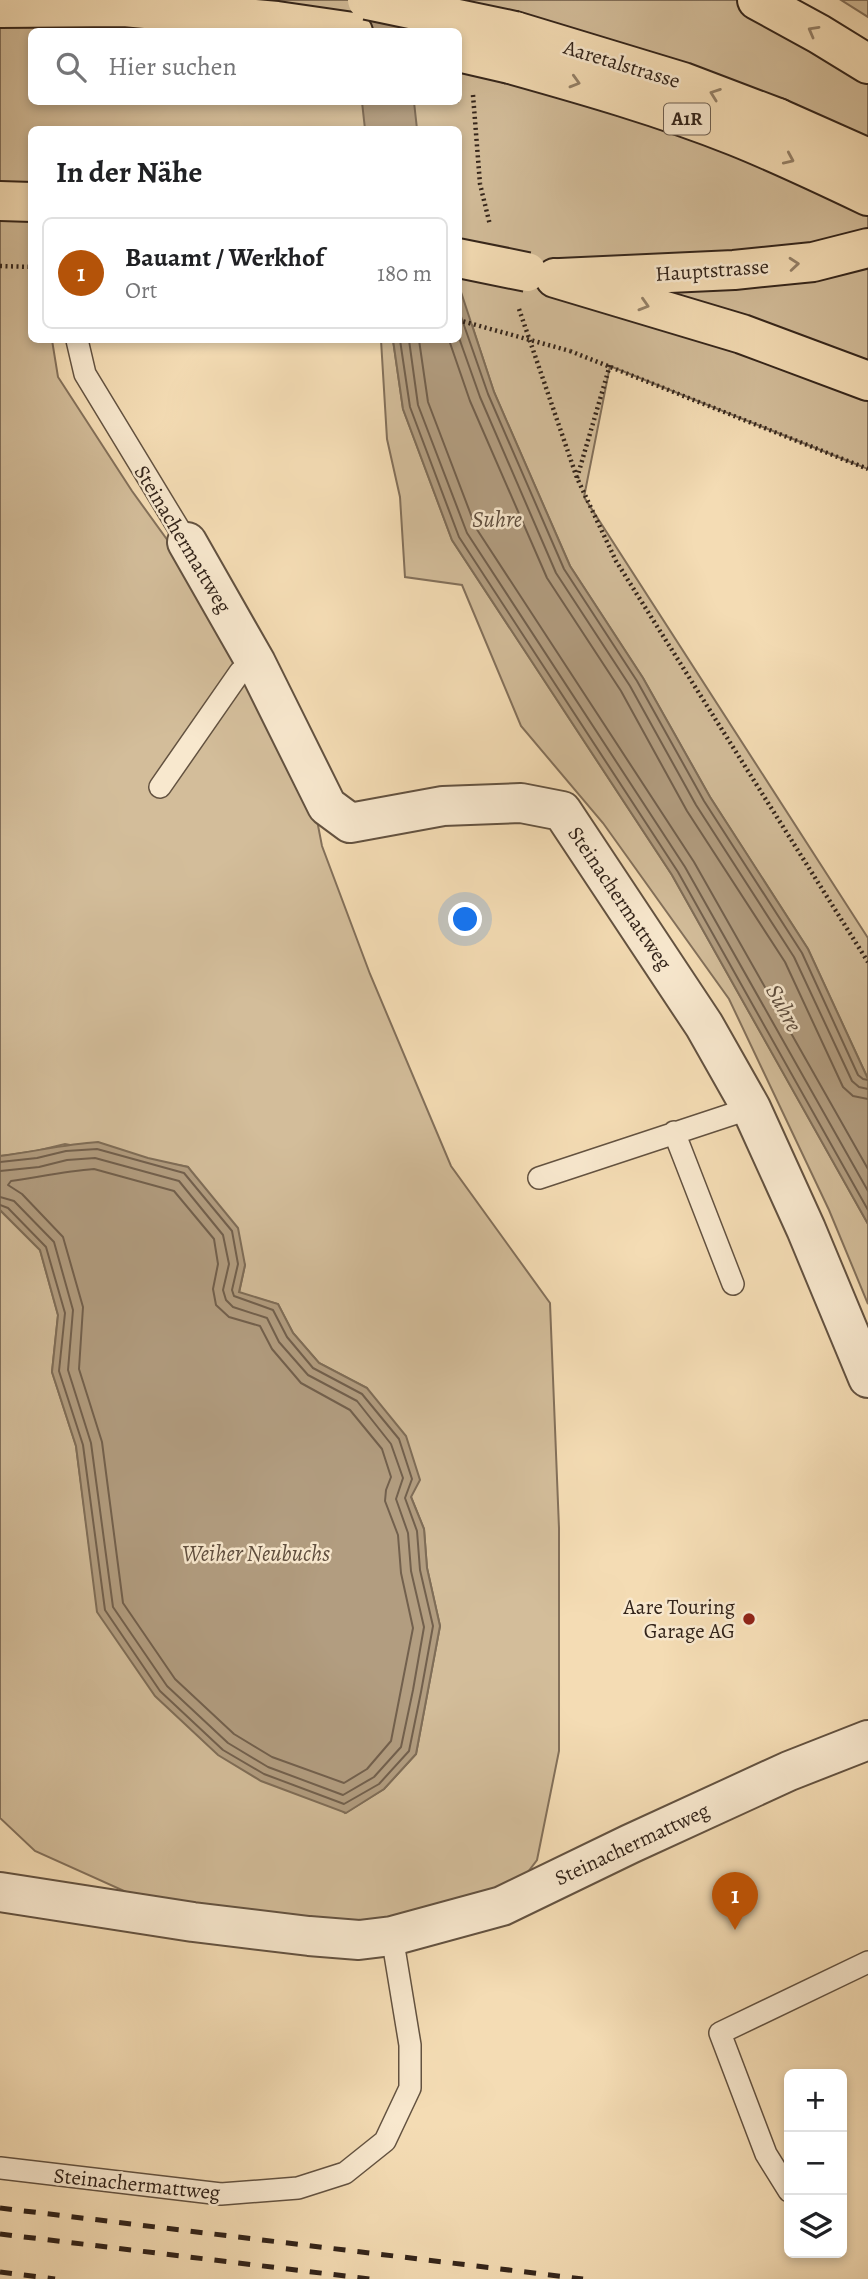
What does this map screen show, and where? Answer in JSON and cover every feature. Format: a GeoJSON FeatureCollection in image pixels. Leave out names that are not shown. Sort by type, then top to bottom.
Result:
{"type":"FeatureCollection","features":[{"type":"Feature","properties":{"kind":"main road","name":"Aaretalstrasse"},"geometry":{"type":"LineString","coordinates":[[367,0],[452,28]]}},
{"type":"Feature","properties":{"kind":"main road"},"geometry":{"type":"LineString","coordinates":[[757,0],[868,64]]}},
{"type":"Feature","properties":{"kind":"main road"},"geometry":{"type":"LineString","coordinates":[[0,8],[124,7],[325,28]]}},
{"type":"Feature","properties":{"kind":"main road","name":"Aaretalstrasse"},"geometry":{"type":"LineString","coordinates":[[462,31],[512,48],[683,82],[778,118],[865,182]]}},
{"type":"Feature","properties":{"kind":"main road","name":"Aaretalstrasse"},"geometry":{"type":"LineString","coordinates":[[462,52],[512,48],[597,89],[733,135],[791,160],[865,182]]}},
{"type":"Feature","properties":{"kind":"main road"},"geometry":{"type":"LineString","coordinates":[[0,201],[28,202]]}},
{"type":"Feature","properties":{"kind":"main road","name":"Hauptstrasse"},"geometry":{"type":"LineString","coordinates":[[541,275],[734,270],[813,262],[868,248]]}},
{"type":"Feature","properties":{"kind":"main road"},"geometry":{"type":"LineString","coordinates":[[462,259],[541,275],[742,334],[868,381]]}},
{"type":"Feature","properties":{"kind":"street","name":"Steinachermattweg"},"geometry":{"type":"LineString","coordinates":[[187,542],[256,663],[327,806],[350,823],[443,806],[521,803],[562,811],[704,1025],[751,1108],[806,1229],[868,1378]]}},
{"type":"Feature","properties":{"kind":"street","name":"Steinachermattweg"},"geometry":{"type":"LineString","coordinates":[[0,1892],[193,1922],[309,1936],[359,1940],[392,1936],[502,1906],[776,1777],[868,1740]]}},
{"type":"Feature","properties":{"kind":"lane","name":"Steinachermattweg"},"geometry":{"type":"LineString","coordinates":[[78,343],[85,374],[187,542]]}},
{"type":"Feature","properties":{"kind":"lane"},"geometry":{"type":"LineString","coordinates":[[160,787],[240,672],[256,663]]}},
{"type":"Feature","properties":{"kind":"lane"},"geometry":{"type":"LineString","coordinates":[[539,1178],[751,1108]]}},
{"type":"Feature","properties":{"kind":"lane"},"geometry":{"type":"LineString","coordinates":[[674,1132],[733,1284]]}},
{"type":"Feature","properties":{"kind":"lane","name":"Steinachermattweg"},"geometry":{"type":"LineString","coordinates":[[0,2168],[220,2194],[298,2188],[345,2173],[385,2141],[410,2088],[410,2045],[392,1936]]}},
{"type":"Feature","properties":{"kind":"lane"},"geometry":{"type":"LineString","coordinates":[[784,2184],[766,2154],[720,2033],[868,1962]]}},
{"type":"Feature","properties":{"kind":"path"},"geometry":{"type":"LineString","coordinates":[[0,266],[28,267]]}},
{"type":"Feature","properties":{"kind":"path"},"geometry":{"type":"LineString","coordinates":[[462,321],[610,365],[868,469]]}},
{"type":"Feature","properties":{"kind":"path"},"geometry":{"type":"LineString","coordinates":[[610,365],[577,478],[616,561],[868,962]]}},
{"type":"Feature","properties":{"kind":"shaded area"},"geometry":{"type":"Polygon","coordinates":[[[0,0],[757,0],[868,64],[868,469],[610,366],[584,497],[868,938],[868,1079],[808,949],[710,797],[643,678],[570,566],[494,392],[472,325],[462,323],[462,126],[28,126],[28,343],[52,343],[58,377],[132,491],[176,552],[316,815],[322,846],[370,974],[451,1166],[550,1303],[559,1528],[559,1751],[537,1860],[502,1906],[309,1936],[193,1922],[35,1851],[0,1818],[0,1210],[40,1250],[58,1315],[52,1372],[76,1446],[98,1612],[345,1813],[384,1789],[416,1754],[440,1626],[427,1568],[424,1529],[367,1388],[319,1363],[293,1333],[278,1304],[239,1293],[245,1265],[188,1167],[65,1144],[0,1156],[0,0]]]}},
{"type":"Feature","properties":{"kind":"shaded area"},"geometry":{"type":"Polygon","coordinates":[[[841,0],[868,0],[868,17],[841,0]]]}},
{"type":"Feature","properties":{"kind":"shaded area"},"geometry":{"type":"Polygon","coordinates":[[[381,343],[393,343],[403,409],[452,540],[672,875],[868,1224],[868,1304],[829,1210],[729,999],[603,823],[521,726],[462,585],[405,577],[400,497],[387,439],[381,343]]]}},
{"type":"Feature","properties":{"kind":"water"},"geometry":{"type":"Polygon","coordinates":[[[354,0],[406,0],[409,28],[357,28],[354,0]]]}},
{"type":"Feature","properties":{"kind":"water"},"geometry":{"type":"Polygon","coordinates":[[[362,105],[414,105],[417,126],[365,126],[362,105]]]}},
{"type":"Feature","properties":{"kind":"water","name":"Suhre"},"geometry":{"type":"Polygon","coordinates":[[[462,295],[494,392],[570,566],[643,678],[710,797],[808,949],[868,1079],[868,1224],[672,875],[452,540],[403,409],[393,343],[462,343],[462,295]]]}},
{"type":"Feature","properties":{"kind":"water","name":"Weiher Neubuchs"},"geometry":{"type":"Polygon","coordinates":[[[98,1142],[188,1167],[238,1228],[245,1265],[239,1292],[278,1304],[293,1333],[319,1363],[367,1388],[406,1436],[420,1480],[411,1497],[424,1529],[427,1568],[440,1626],[416,1754],[384,1789],[346,1813],[261,1781],[218,1755],[155,1696],[97,1612],[76,1446],[52,1372],[58,1315],[40,1250],[0,1210],[0,1156],[98,1142]]]}},
{"type":"Feature","properties":{"kind":"railway"},"geometry":{"type":"LineString","coordinates":[[0,2208],[583,2279]]}},
{"type":"Feature","properties":{"kind":"railway"},"geometry":{"type":"LineString","coordinates":[[0,2234],[370,2279]]}},
{"type":"Feature","properties":{"kind":"railway"},"geometry":{"type":"LineString","coordinates":[[0,2272],[55,2279]]}},
{"type":"Feature","properties":{"kind":"place","name":"Aare Touring Garage AG"},"geometry":{"type":"Point","coordinates":[749,1619]}},
{"type":"Feature","properties":{"kind":"place","name":"Bauamt / Werkhof"},"geometry":{"type":"Point","coordinates":[735,1930]}}]}
